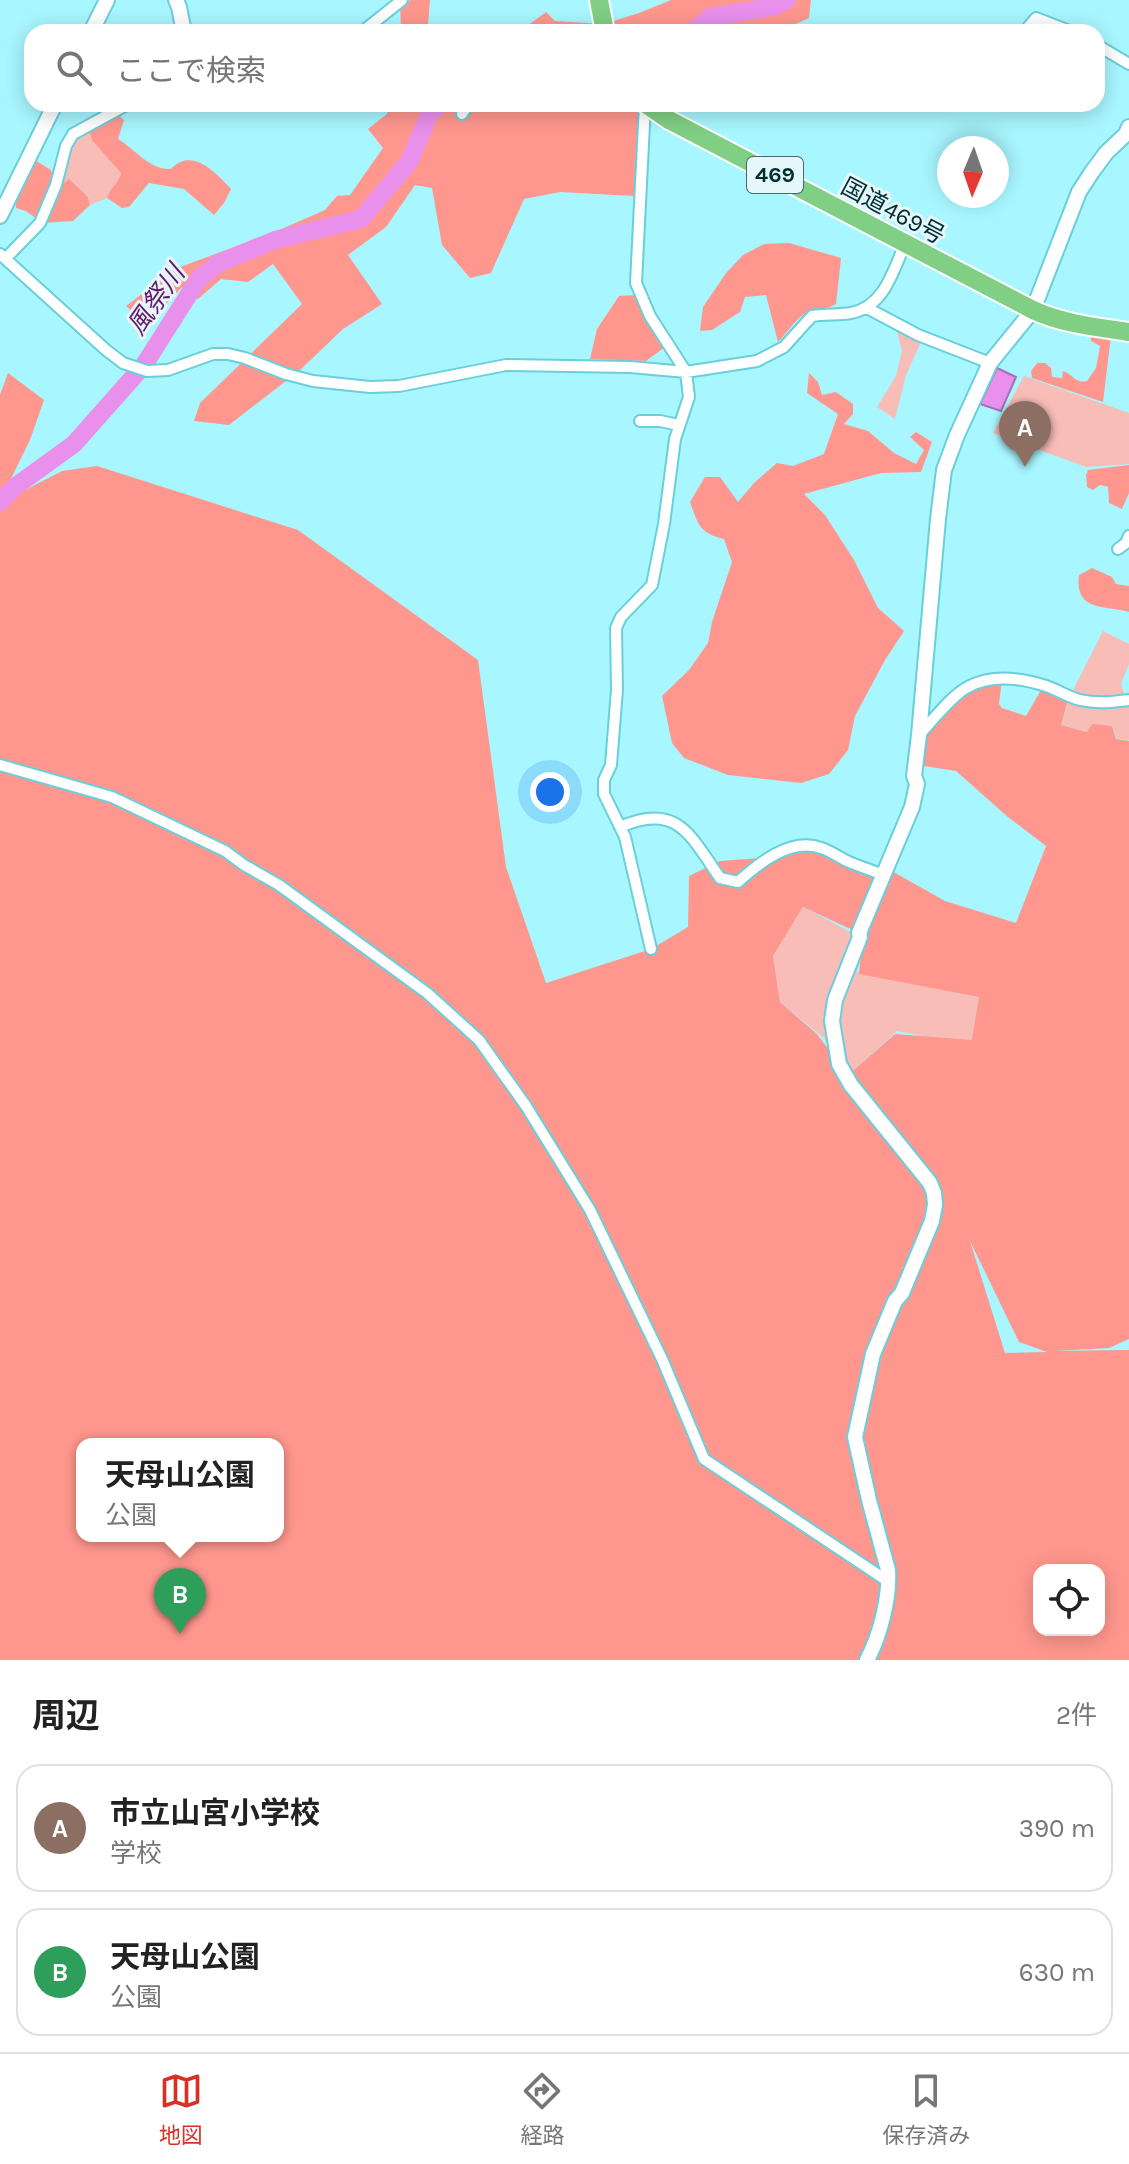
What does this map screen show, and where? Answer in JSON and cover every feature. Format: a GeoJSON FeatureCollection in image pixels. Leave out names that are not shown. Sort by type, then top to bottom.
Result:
{"type":"FeatureCollection","features":[{"type":"Feature","properties":{"kind":"highway"},"geometry":{"type":"LineString","coordinates":[[599,0],[604,24]]}},
{"type":"Feature","properties":{"kind":"highway","name":"国道469号"},"geometry":{"type":"LineString","coordinates":[[657,112],[1033,310],[1052,318],[1129,332]]}},
{"type":"Feature","properties":{"kind":"street"},"geometry":{"type":"LineString","coordinates":[[95,24],[107,0]]}},
{"type":"Feature","properties":{"kind":"street"},"geometry":{"type":"LineString","coordinates":[[176,0],[182,24]]}},
{"type":"Feature","properties":{"kind":"street"},"geometry":{"type":"LineString","coordinates":[[371,24],[399,0]]}},
{"type":"Feature","properties":{"kind":"street"},"geometry":{"type":"LineString","coordinates":[[1031,24],[1036,18],[1055,24]]}},
{"type":"Feature","properties":{"kind":"street"},"geometry":{"type":"LineString","coordinates":[[1105,50],[1129,64]]}},
{"type":"Feature","properties":{"kind":"street"},"geometry":{"type":"LineString","coordinates":[[0,216],[51,112]]}},
{"type":"Feature","properties":{"kind":"street"},"geometry":{"type":"LineString","coordinates":[[113,112],[73,134],[40,223],[3,256],[106,350],[123,363],[147,371],[168,370],[213,354],[228,354],[313,381],[370,387],[399,386],[506,365],[630,367],[686,372],[757,361],[784,347],[812,316],[852,313],[867,308],[885,289],[905,244]]}},
{"type":"Feature","properties":{"kind":"street"},"geometry":{"type":"LineString","coordinates":[[645,112],[636,283],[650,316],[686,372],[689,397],[675,439],[652,585],[621,617],[616,628],[617,690],[611,765],[604,780],[604,794],[625,837],[651,949]]}},
{"type":"Feature","properties":{"kind":"street"},"geometry":{"type":"LineString","coordinates":[[867,1660],[875,1646],[889,1582],[855,1437],[873,1354],[932,1221],[935,1205],[930,1183],[851,1085],[839,1064],[832,1021],[835,1000],[859,933],[912,807],[917,784],[914,776],[944,470],[990,363],[1033,310],[1079,192],[1129,127]]}},
{"type":"Feature","properties":{"kind":"street"},"geometry":{"type":"LineString","coordinates":[[867,308],[918,335],[990,363]]}},
{"type":"Feature","properties":{"kind":"street"},"geometry":{"type":"LineString","coordinates":[[640,421],[679,425]]}},
{"type":"Feature","properties":{"kind":"street"},"geometry":{"type":"LineString","coordinates":[[1118,549],[1129,536]]}},
{"type":"Feature","properties":{"kind":"street"},"geometry":{"type":"LineString","coordinates":[[919,735],[967,687],[994,679],[1016,678],[1047,686],[1080,700],[1103,703],[1129,700]]}},
{"type":"Feature","properties":{"kind":"street"},"geometry":{"type":"LineString","coordinates":[[0,765],[112,797],[225,851],[279,885],[427,993],[479,1040],[526,1106],[590,1210],[662,1359],[704,1459],[889,1582]]}},
{"type":"Feature","properties":{"kind":"street"},"geometry":{"type":"LineString","coordinates":[[620,827],[653,817],[671,821],[684,828],[720,878],[738,882],[757,865],[783,850],[801,846],[819,846],[884,875]]}},
{"type":"Feature","properties":{"kind":"shaded area"},"geometry":{"type":"Polygon","coordinates":[[[411,0],[430,0],[428,24],[401,24],[400,4],[411,0]]]}},
{"type":"Feature","properties":{"kind":"shaded area"},"geometry":{"type":"Polygon","coordinates":[[[671,0],[811,0],[809,18],[796,24],[604,24],[671,0]]]}},
{"type":"Feature","properties":{"kind":"shaded area"},"geometry":{"type":"Polygon","coordinates":[[[546,12],[555,21],[604,24],[530,24],[546,12]]]}},
{"type":"Feature","properties":{"kind":"shaded area"},"geometry":{"type":"Polygon","coordinates":[[[641,112],[634,196],[560,192],[524,199],[491,273],[470,278],[442,245],[432,188],[415,185],[386,227],[348,255],[382,304],[343,329],[300,370],[229,425],[194,421],[200,403],[302,304],[273,264],[248,282],[221,279],[198,299],[182,287],[147,325],[126,306],[175,269],[277,231],[325,210],[337,196],[350,195],[383,148],[368,129],[387,114],[641,112]]]}},
{"type":"Feature","properties":{"kind":"shaded area"},"geometry":{"type":"Polygon","coordinates":[[[118,114],[124,120],[118,139],[149,163],[171,169],[187,160],[195,161],[211,169],[225,182],[231,189],[214,215],[184,189],[149,183],[129,207],[122,208],[107,198],[121,173],[92,140],[89,130],[118,114]]]}},
{"type":"Feature","properties":{"kind":"shaded area"},"geometry":{"type":"Polygon","coordinates":[[[89,130],[121,173],[107,198],[90,205],[88,196],[58,181],[69,144],[89,130]]]}},
{"type":"Feature","properties":{"kind":"shaded area"},"geometry":{"type":"Polygon","coordinates":[[[35,160],[51,170],[54,179],[63,184],[69,179],[88,197],[90,205],[73,221],[42,223],[16,208],[20,182],[35,160]]]}},
{"type":"Feature","properties":{"kind":"shaded area"},"geometry":{"type":"Polygon","coordinates":[[[789,243],[841,258],[836,304],[806,312],[778,342],[766,295],[745,297],[740,312],[712,330],[700,331],[703,307],[726,273],[743,255],[764,244],[789,243]]]}},
{"type":"Feature","properties":{"kind":"shaded area"},"geometry":{"type":"Polygon","coordinates":[[[637,295],[665,347],[646,361],[590,359],[597,329],[619,296],[637,295]]]}},
{"type":"Feature","properties":{"kind":"shaded area"},"geometry":{"type":"Polygon","coordinates":[[[900,329],[922,340],[906,375],[895,419],[877,407],[896,376],[902,351],[897,332],[900,329]]]}},
{"type":"Feature","properties":{"kind":"shaded area"},"geometry":{"type":"Polygon","coordinates":[[[1091,332],[1111,336],[1103,402],[1032,378],[1031,371],[1037,363],[1045,363],[1051,368],[1052,377],[1062,378],[1063,371],[1080,381],[1087,381],[1096,368],[1100,346],[1091,341],[1091,332]]]}},
{"type":"Feature","properties":{"kind":"shaded area"},"geometry":{"type":"Polygon","coordinates":[[[997,368],[1016,377],[1001,411],[980,404],[997,368]]]}},
{"type":"Feature","properties":{"kind":"shaded area"},"geometry":{"type":"Polygon","coordinates":[[[8,373],[44,400],[30,440],[0,501],[0,395],[8,373]]]}},
{"type":"Feature","properties":{"kind":"shaded area"},"geometry":{"type":"Polygon","coordinates":[[[809,373],[818,382],[822,395],[836,392],[853,404],[853,414],[844,424],[868,431],[894,453],[916,464],[924,450],[910,437],[916,432],[932,442],[921,472],[881,473],[804,494],[825,515],[854,560],[878,608],[904,631],[855,716],[848,750],[829,774],[801,783],[728,775],[684,758],[672,743],[662,696],[689,670],[708,643],[732,562],[724,539],[704,530],[690,502],[705,477],[720,477],[738,502],[777,463],[793,466],[824,454],[838,414],[807,393],[809,373]]]}},
{"type":"Feature","properties":{"kind":"shaded area"},"geometry":{"type":"Polygon","coordinates":[[[1024,376],[1129,413],[1129,464],[1086,467],[993,433],[1024,376]]]}},
{"type":"Feature","properties":{"kind":"shaded area"},"geometry":{"type":"Polygon","coordinates":[[[1129,465],[1129,493],[1122,509],[1109,503],[1108,487],[1100,485],[1093,490],[1087,487],[1088,470],[1129,465]]]}},
{"type":"Feature","properties":{"kind":"shaded area"},"geometry":{"type":"Polygon","coordinates":[[[97,466],[298,530],[478,660],[506,867],[546,983],[651,949],[688,927],[689,876],[720,861],[774,857],[808,848],[843,859],[882,881],[859,933],[803,907],[773,956],[780,1002],[817,1034],[848,1075],[895,1034],[972,1040],[979,997],[859,974],[863,932],[890,870],[945,901],[1016,923],[1046,846],[956,771],[918,765],[919,735],[967,687],[1002,680],[999,704],[1002,708],[1026,716],[1041,690],[1068,700],[1061,725],[1087,732],[1092,724],[1112,726],[1116,739],[1129,741],[1129,1339],[1109,1348],[1053,1351],[1129,1350],[1129,1660],[0,1660],[0,503],[62,471],[97,466]],[[970,1241],[1005,1353],[1047,1352],[1019,1342],[970,1241]]]}},
{"type":"Feature","properties":{"kind":"shaded area"},"geometry":{"type":"Polygon","coordinates":[[[1092,568],[1112,577],[1116,584],[1129,586],[1129,612],[1087,602],[1079,587],[1079,575],[1092,568]]]}},
{"type":"Feature","properties":{"kind":"shaded area"},"geometry":{"type":"Polygon","coordinates":[[[1103,631],[1129,644],[1129,664],[1121,684],[1126,700],[1129,700],[1129,740],[1117,739],[1112,726],[1088,732],[1061,725],[1070,696],[1103,631]]]}},
{"type":"Feature","properties":{"kind":"shaded area"},"geometry":{"type":"Polygon","coordinates":[[[803,907],[860,937],[857,972],[980,997],[973,1046],[897,1031],[846,1077],[824,1038],[780,1002],[773,956],[803,907]]]}},
{"type":"Feature","properties":{"kind":"waterway","name":"風祭川"},"geometry":{"type":"LineString","coordinates":[[702,24],[710,17],[772,7],[787,0]]}},
{"type":"Feature","properties":{"kind":"waterway","name":"風祭川"},"geometry":{"type":"LineString","coordinates":[[0,502],[16,486],[74,444],[144,365],[198,280],[217,264],[275,240],[361,219],[409,162],[432,112]]}},
{"type":"Feature","properties":{"kind":"place","name":"市立山宮小学校"},"geometry":{"type":"Point","coordinates":[1025,467]}},
{"type":"Feature","properties":{"kind":"place","name":"天母山公園"},"geometry":{"type":"Point","coordinates":[180,1634]}}]}
